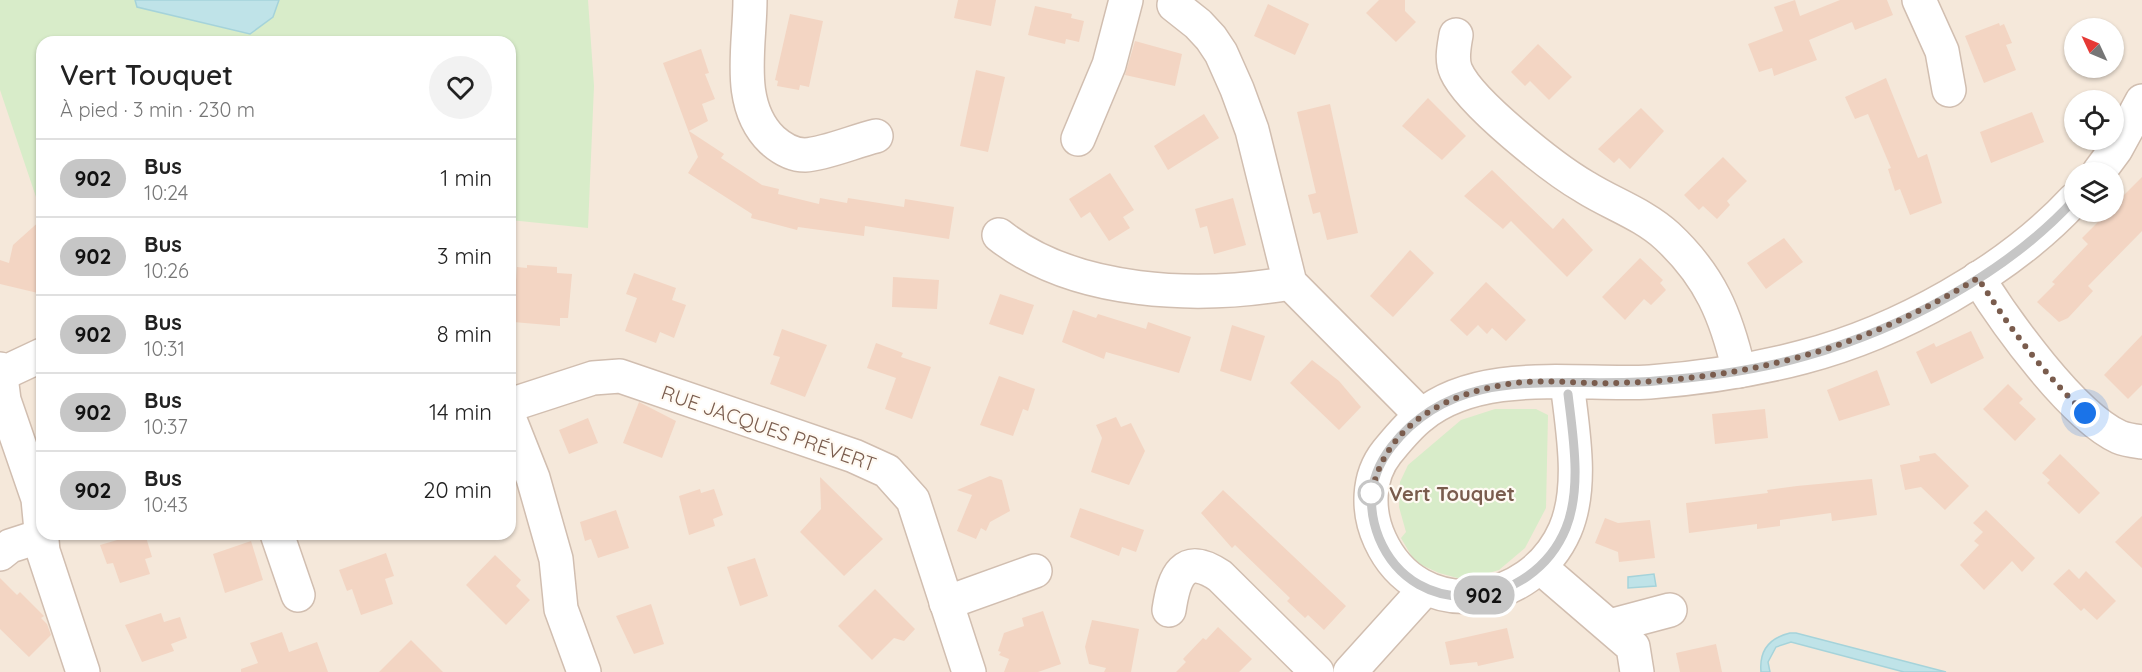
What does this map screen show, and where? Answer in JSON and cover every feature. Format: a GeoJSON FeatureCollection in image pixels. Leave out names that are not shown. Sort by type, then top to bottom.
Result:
{"type":"FeatureCollection","features":[{"type":"Feature","properties":{"kind":"street"},"geometry":{"type":"LineString","coordinates":[[750,0],[747,94],[753,115],[764,132],[778,145],[794,154],[806,155],[876,136]]}},
{"type":"Feature","properties":{"kind":"street"},"geometry":{"type":"LineString","coordinates":[[1078,139],[1110,65],[1126,0]]}},
{"type":"Feature","properties":{"kind":"street"},"geometry":{"type":"LineString","coordinates":[[1919,0],[1942,51],[1949,90]]}},
{"type":"Feature","properties":{"kind":"street"},"geometry":{"type":"LineString","coordinates":[[1174,5],[1211,38],[1221,53],[1237,89],[1252,130],[1290,283],[1421,415]]}},
{"type":"Feature","properties":{"kind":"street"},"geometry":{"type":"LineString","coordinates":[[1455,35],[1453,56],[1456,72],[1467,88],[1491,111],[1541,158],[1587,189],[1651,223],[1687,257],[1717,298],[1739,371]]}},
{"type":"Feature","properties":{"kind":"street"},"geometry":{"type":"LineString","coordinates":[[2106,162],[2142,101]]}},
{"type":"Feature","properties":{"kind":"street"},"geometry":{"type":"LineString","coordinates":[[1567,382],[1574,457],[1573,495],[1566,528],[1555,549],[1540,567],[1512,585],[1490,594],[1447,597],[1425,589],[1407,575],[1386,551],[1373,523],[1370,502],[1373,481],[1382,459],[1421,415],[1472,392],[1517,383],[1567,382],[1652,382],[1739,371],[1804,357],[1864,336],[1940,301],[1978,278],[2064,211]]}},
{"type":"Feature","properties":{"kind":"street"},"geometry":{"type":"LineString","coordinates":[[999,235],[1018,250],[1044,263],[1068,272],[1118,283],[1209,293],[1290,283]]}},
{"type":"Feature","properties":{"kind":"street"},"geometry":{"type":"LineString","coordinates":[[1978,278],[2005,319],[2081,410],[2121,438],[2142,442]]}},
{"type":"Feature","properties":{"kind":"street"},"geometry":{"type":"LineString","coordinates":[[36,358],[10,370],[0,369],[4,400],[36,493]]}},
{"type":"Feature","properties":{"kind":"street","name":"RUE JACQUES PRÉVERT"},"geometry":{"type":"LineString","coordinates":[[516,403],[593,378],[620,376],[873,463],[893,477],[913,500],[969,672]]}},
{"type":"Feature","properties":{"kind":"street"},"geometry":{"type":"LineString","coordinates":[[516,435],[533,478],[556,559],[561,609],[584,672]]}},
{"type":"Feature","properties":{"kind":"street"},"geometry":{"type":"LineString","coordinates":[[0,554],[10,546],[36,538]]}},
{"type":"Feature","properties":{"kind":"street"},"geometry":{"type":"LineString","coordinates":[[42,540],[83,672]]}},
{"type":"Feature","properties":{"kind":"street"},"geometry":{"type":"LineString","coordinates":[[279,540],[298,595]]}},
{"type":"Feature","properties":{"kind":"street"},"geometry":{"type":"LineString","coordinates":[[1169,610],[1172,588],[1178,573],[1191,566],[1206,566],[1220,576],[1317,672]]}},
{"type":"Feature","properties":{"kind":"street"},"geometry":{"type":"LineString","coordinates":[[1540,567],[1633,647],[1637,672]]}},
{"type":"Feature","properties":{"kind":"street"},"geometry":{"type":"LineString","coordinates":[[946,603],[1035,571]]}},
{"type":"Feature","properties":{"kind":"street"},"geometry":{"type":"LineString","coordinates":[[1350,672],[1425,589]]}},
{"type":"Feature","properties":{"kind":"street"},"geometry":{"type":"LineString","coordinates":[[1610,626],[1670,610]]}},
{"type":"Feature","properties":{"kind":"shaded area"},"geometry":{"type":"Polygon","coordinates":[[[0,0],[2142,0],[2142,672],[0,672],[0,0]]]}},
{"type":"Feature","properties":{"kind":"green space"},"geometry":{"type":"Polygon","coordinates":[[[0,0],[588,0],[594,86],[588,228],[516,221],[516,36],[36,36],[36,197],[0,90],[0,0]]]}},
{"type":"Feature","properties":{"kind":"green space"},"geometry":{"type":"Polygon","coordinates":[[[1495,409],[1536,409],[1548,415],[1546,508],[1525,548],[1499,570],[1465,580],[1439,573],[1415,562],[1401,538],[1406,532],[1399,507],[1400,482],[1408,465],[1461,420],[1495,409]]]}},
{"type":"Feature","properties":{"kind":"water"},"geometry":{"type":"Polygon","coordinates":[[[135,0],[279,0],[273,17],[250,34],[137,7],[135,0]]]}},
{"type":"Feature","properties":{"kind":"water"},"geometry":{"type":"Polygon","coordinates":[[[1654,574],[1656,586],[1628,588],[1628,577],[1654,574]]]}},
{"type":"Feature","properties":{"kind":"water"},"geometry":{"type":"Polygon","coordinates":[[[1790,633],[1946,672],[1904,672],[1791,642],[1776,647],[1768,662],[1770,672],[1761,672],[1762,658],[1767,646],[1776,638],[1790,633]]]}},
{"type":"Feature","properties":{"kind":"building"},"geometry":{"type":"Polygon","coordinates":[[[958,0],[996,0],[991,26],[954,18],[958,0]]]}},
{"type":"Feature","properties":{"kind":"building"},"geometry":{"type":"Polygon","coordinates":[[[1379,0],[1405,0],[1405,11],[1416,22],[1396,42],[1366,13],[1379,0]]]}},
{"type":"Feature","properties":{"kind":"building"},"geometry":{"type":"Polygon","coordinates":[[[1795,0],[1800,16],[1840,0],[1887,0],[1893,15],[1855,30],[1852,22],[1809,40],[1817,60],[1774,76],[1772,68],[1759,72],[1748,44],[1783,31],[1774,7],[1795,0]]]}},
{"type":"Feature","properties":{"kind":"building"},"geometry":{"type":"Polygon","coordinates":[[[1268,4],[1309,24],[1295,55],[1254,36],[1268,4]]]}},
{"type":"Feature","properties":{"kind":"building"},"geometry":{"type":"Polygon","coordinates":[[[1035,6],[1072,14],[1071,18],[1084,21],[1079,42],[1066,39],[1065,44],[1028,35],[1035,6]]]}},
{"type":"Feature","properties":{"kind":"building"},"geometry":{"type":"Polygon","coordinates":[[[790,14],[823,21],[809,87],[800,85],[799,90],[777,86],[778,81],[775,80],[790,14]]]}},
{"type":"Feature","properties":{"kind":"building"},"geometry":{"type":"Polygon","coordinates":[[[1999,23],[2000,26],[2004,24],[2012,43],[2006,45],[2016,70],[1984,83],[1965,36],[1999,23]]]}},
{"type":"Feature","properties":{"kind":"building"},"geometry":{"type":"Polygon","coordinates":[[[1135,41],[1182,54],[1175,86],[1125,75],[1135,41]]]}},
{"type":"Feature","properties":{"kind":"building"},"geometry":{"type":"Polygon","coordinates":[[[1538,44],[1572,77],[1549,100],[1530,81],[1525,86],[1511,72],[1538,44]]]}},
{"type":"Feature","properties":{"kind":"building"},"geometry":{"type":"Polygon","coordinates":[[[701,49],[709,73],[705,74],[715,99],[702,104],[708,121],[689,131],[724,154],[721,158],[762,185],[779,189],[778,194],[819,204],[820,198],[847,203],[848,198],[904,207],[905,199],[954,207],[949,239],[865,226],[864,236],[798,227],[797,230],[751,218],[752,214],[688,173],[698,157],[663,63],[701,49]]]}},
{"type":"Feature","properties":{"kind":"building"},"geometry":{"type":"Polygon","coordinates":[[[976,70],[1005,77],[988,152],[960,146],[976,70]]]}},
{"type":"Feature","properties":{"kind":"building"},"geometry":{"type":"Polygon","coordinates":[[[1886,78],[1918,158],[1927,154],[1942,203],[1910,215],[1900,189],[1895,191],[1888,169],[1891,168],[1868,114],[1855,119],[1845,97],[1886,78]]]}},
{"type":"Feature","properties":{"kind":"building"},"geometry":{"type":"Polygon","coordinates":[[[1428,98],[1466,136],[1442,160],[1402,126],[1428,98]]]}},
{"type":"Feature","properties":{"kind":"building"},"geometry":{"type":"Polygon","coordinates":[[[1330,104],[1358,233],[1327,240],[1320,212],[1313,214],[1308,195],[1316,193],[1297,112],[1330,104]]]}},
{"type":"Feature","properties":{"kind":"building"},"geometry":{"type":"Polygon","coordinates":[[[1641,108],[1664,131],[1630,169],[1619,158],[1614,163],[1598,149],[1641,108]]]}},
{"type":"Feature","properties":{"kind":"building"},"geometry":{"type":"Polygon","coordinates":[[[2032,112],[2044,142],[1991,163],[1980,132],[2032,112]]]}},
{"type":"Feature","properties":{"kind":"building"},"geometry":{"type":"Polygon","coordinates":[[[1204,114],[1219,138],[1168,170],[1154,146],[1204,114]]]}},
{"type":"Feature","properties":{"kind":"building"},"geometry":{"type":"Polygon","coordinates":[[[1723,157],[1747,181],[1727,201],[1730,205],[1717,219],[1703,206],[1699,210],[1684,195],[1723,157]]]}},
{"type":"Feature","properties":{"kind":"building"},"geometry":{"type":"Polygon","coordinates":[[[1492,170],[1553,229],[1563,218],[1593,250],[1567,277],[1511,221],[1503,229],[1464,196],[1492,170]]]}},
{"type":"Feature","properties":{"kind":"building"},"geometry":{"type":"Polygon","coordinates":[[[1110,173],[1134,210],[1123,217],[1130,228],[1109,241],[1090,212],[1081,218],[1069,199],[1110,173]]]}},
{"type":"Feature","properties":{"kind":"building"},"geometry":{"type":"Polygon","coordinates":[[[2142,177],[2142,231],[2088,286],[2093,291],[2068,318],[2059,322],[2037,302],[2055,284],[2052,282],[2088,244],[2082,238],[2098,222],[2124,222],[2124,195],[2142,177]]]}},
{"type":"Feature","properties":{"kind":"building"},"geometry":{"type":"Polygon","coordinates":[[[1233,198],[1246,245],[1214,254],[1207,226],[1200,228],[1195,209],[1233,198]]]}},
{"type":"Feature","properties":{"kind":"building"},"geometry":{"type":"Polygon","coordinates":[[[36,224],[36,293],[0,284],[0,260],[9,263],[13,245],[36,224]]]}},
{"type":"Feature","properties":{"kind":"building"},"geometry":{"type":"Polygon","coordinates":[[[1784,238],[1803,262],[1766,289],[1747,263],[1784,238]]]}},
{"type":"Feature","properties":{"kind":"building"},"geometry":{"type":"Polygon","coordinates":[[[1410,250],[1434,273],[1393,317],[1370,296],[1410,250]]]}},
{"type":"Feature","properties":{"kind":"building"},"geometry":{"type":"Polygon","coordinates":[[[1640,258],[1663,280],[1660,283],[1666,290],[1651,305],[1644,299],[1625,320],[1602,297],[1640,258]]]}},
{"type":"Feature","properties":{"kind":"building"},"geometry":{"type":"Polygon","coordinates":[[[527,265],[557,267],[557,273],[572,274],[568,318],[560,318],[560,326],[516,322],[517,267],[527,268],[527,265]]]}},
{"type":"Feature","properties":{"kind":"building"},"geometry":{"type":"Polygon","coordinates":[[[634,273],[676,288],[672,300],[686,305],[674,338],[660,332],[656,343],[625,331],[637,298],[626,294],[634,273]]]}},
{"type":"Feature","properties":{"kind":"building"},"geometry":{"type":"Polygon","coordinates":[[[893,277],[939,280],[937,309],[892,307],[893,277]]]}},
{"type":"Feature","properties":{"kind":"building"},"geometry":{"type":"Polygon","coordinates":[[[1486,282],[1526,320],[1506,341],[1492,328],[1487,334],[1478,325],[1467,336],[1450,320],[1486,282]]]}},
{"type":"Feature","properties":{"kind":"building"},"geometry":{"type":"Polygon","coordinates":[[[1000,294],[1034,305],[1023,335],[989,324],[1000,294]]]}},
{"type":"Feature","properties":{"kind":"building"},"geometry":{"type":"Polygon","coordinates":[[[1073,310],[1096,318],[1098,314],[1146,329],[1148,322],[1191,337],[1179,373],[1106,352],[1104,359],[1062,342],[1073,310]]]}},
{"type":"Feature","properties":{"kind":"building"},"geometry":{"type":"Polygon","coordinates":[[[1232,325],[1265,336],[1251,381],[1220,371],[1232,325]]]}},
{"type":"Feature","properties":{"kind":"building"},"geometry":{"type":"Polygon","coordinates":[[[782,329],[827,345],[805,397],[770,384],[780,357],[773,355],[782,329]]]}},
{"type":"Feature","properties":{"kind":"building"},"geometry":{"type":"Polygon","coordinates":[[[1971,331],[1984,358],[1931,384],[1916,352],[1934,343],[1936,347],[1971,331]]]}},
{"type":"Feature","properties":{"kind":"building"},"geometry":{"type":"Polygon","coordinates":[[[2142,335],[2142,385],[2128,399],[2104,375],[2142,335]]]}},
{"type":"Feature","properties":{"kind":"building"},"geometry":{"type":"Polygon","coordinates":[[[876,343],[903,353],[901,357],[931,367],[912,419],[885,409],[896,378],[867,368],[876,343]]]}},
{"type":"Feature","properties":{"kind":"building"},"geometry":{"type":"Polygon","coordinates":[[[1312,360],[1339,381],[1361,407],[1339,430],[1290,383],[1312,360]]]}},
{"type":"Feature","properties":{"kind":"building"},"geometry":{"type":"Polygon","coordinates":[[[1877,370],[1890,405],[1839,421],[1827,390],[1877,370]]]}},
{"type":"Feature","properties":{"kind":"building"},"geometry":{"type":"Polygon","coordinates":[[[999,376],[1035,389],[1028,411],[1023,409],[1013,436],[980,425],[999,376]]]}},
{"type":"Feature","properties":{"kind":"building"},"geometry":{"type":"Polygon","coordinates":[[[2008,384],[2023,399],[2019,403],[2036,419],[2015,441],[1983,409],[2008,384]]]}},
{"type":"Feature","properties":{"kind":"building"},"geometry":{"type":"Polygon","coordinates":[[[639,402],[676,421],[662,458],[623,443],[639,402]]]}},
{"type":"Feature","properties":{"kind":"building"},"geometry":{"type":"Polygon","coordinates":[[[1765,409],[1768,438],[1715,444],[1712,414],[1765,409]]]}},
{"type":"Feature","properties":{"kind":"building"},"geometry":{"type":"Polygon","coordinates":[[[1116,417],[1121,427],[1131,423],[1145,451],[1129,485],[1091,472],[1102,438],[1096,425],[1116,417]]]}},
{"type":"Feature","properties":{"kind":"building"},"geometry":{"type":"Polygon","coordinates":[[[588,418],[598,443],[569,454],[559,430],[588,418]]]}},
{"type":"Feature","properties":{"kind":"building"},"geometry":{"type":"Polygon","coordinates":[[[1935,453],[1969,486],[1945,510],[1921,487],[1905,490],[1900,465],[1920,461],[1919,456],[1935,453]]]}},
{"type":"Feature","properties":{"kind":"building"},"geometry":{"type":"Polygon","coordinates":[[[2060,454],[2100,493],[2079,514],[2047,483],[2050,480],[2042,473],[2060,454]]]}},
{"type":"Feature","properties":{"kind":"building"},"geometry":{"type":"Polygon","coordinates":[[[990,476],[1002,480],[1010,511],[990,522],[986,531],[981,528],[976,539],[957,531],[972,495],[957,490],[990,476]]]}},
{"type":"Feature","properties":{"kind":"building"},"geometry":{"type":"Polygon","coordinates":[[[820,477],[883,539],[844,576],[800,532],[821,509],[820,477]]]}},
{"type":"Feature","properties":{"kind":"building"},"geometry":{"type":"Polygon","coordinates":[[[1872,479],[1877,515],[1832,521],[1831,513],[1780,520],[1780,526],[1757,529],[1757,524],[1689,533],[1686,503],[1768,493],[1767,490],[1797,486],[1872,479]]]}},
{"type":"Feature","properties":{"kind":"building"},"geometry":{"type":"Polygon","coordinates":[[[700,489],[701,493],[714,489],[723,515],[713,519],[715,526],[689,535],[679,496],[700,489]]]}},
{"type":"Feature","properties":{"kind":"building"},"geometry":{"type":"Polygon","coordinates":[[[1223,490],[1346,606],[1324,630],[1308,615],[1305,618],[1287,601],[1290,598],[1235,545],[1232,548],[1201,513],[1223,490]]]}},
{"type":"Feature","properties":{"kind":"building"},"geometry":{"type":"Polygon","coordinates":[[[1080,508],[1144,530],[1136,552],[1122,547],[1119,556],[1070,537],[1080,508]]]}},
{"type":"Feature","properties":{"kind":"building"},"geometry":{"type":"Polygon","coordinates":[[[616,510],[629,548],[598,558],[591,539],[585,541],[580,522],[616,510]]]}},
{"type":"Feature","properties":{"kind":"building"},"geometry":{"type":"Polygon","coordinates":[[[1986,510],[2035,558],[2022,572],[2012,561],[1984,590],[1960,565],[1979,545],[1974,541],[1983,532],[1973,523],[1986,510]]]}},
{"type":"Feature","properties":{"kind":"building"},"geometry":{"type":"Polygon","coordinates":[[[2142,516],[2142,568],[2115,542],[2142,516]]]}},
{"type":"Feature","properties":{"kind":"building"},"geometry":{"type":"Polygon","coordinates":[[[1605,518],[1618,523],[1650,520],[1655,558],[1619,562],[1618,552],[1595,543],[1605,518]]]}},
{"type":"Feature","properties":{"kind":"building"},"geometry":{"type":"Polygon","coordinates":[[[117,540],[147,540],[152,557],[145,559],[150,574],[120,583],[113,563],[107,564],[100,545],[117,540]]]}},
{"type":"Feature","properties":{"kind":"building"},"geometry":{"type":"Polygon","coordinates":[[[251,541],[263,580],[225,593],[213,554],[251,541]]]}},
{"type":"Feature","properties":{"kind":"building"},"geometry":{"type":"Polygon","coordinates":[[[386,553],[394,576],[385,579],[393,604],[361,615],[352,589],[347,591],[339,570],[386,553]]]}},
{"type":"Feature","properties":{"kind":"building"},"geometry":{"type":"Polygon","coordinates":[[[495,555],[521,580],[516,586],[530,600],[506,625],[466,585],[495,555]]]}},
{"type":"Feature","properties":{"kind":"building"},"geometry":{"type":"Polygon","coordinates":[[[755,558],[768,596],[740,606],[727,567],[755,558]]]}},
{"type":"Feature","properties":{"kind":"building"},"geometry":{"type":"Polygon","coordinates":[[[2069,569],[2079,579],[2086,571],[2116,601],[2097,620],[2084,608],[2081,611],[2053,584],[2069,569]]]}},
{"type":"Feature","properties":{"kind":"building"},"geometry":{"type":"Polygon","coordinates":[[[0,578],[17,595],[20,592],[44,616],[41,618],[47,624],[51,635],[29,657],[0,629],[0,578]]]}},
{"type":"Feature","properties":{"kind":"building"},"geometry":{"type":"Polygon","coordinates":[[[875,589],[915,629],[904,641],[894,638],[872,660],[838,626],[875,589]]]}},
{"type":"Feature","properties":{"kind":"building"},"geometry":{"type":"Polygon","coordinates":[[[651,604],[664,644],[634,654],[616,616],[651,604]]]}},
{"type":"Feature","properties":{"kind":"building"},"geometry":{"type":"Polygon","coordinates":[[[1043,611],[1061,664],[1038,672],[1004,672],[1009,659],[999,655],[1001,652],[998,651],[1004,633],[1024,626],[1022,618],[1043,611]]]}},
{"type":"Feature","properties":{"kind":"building"},"geometry":{"type":"Polygon","coordinates":[[[161,613],[164,622],[180,617],[187,638],[171,644],[174,651],[142,662],[125,625],[161,613]]]}},
{"type":"Feature","properties":{"kind":"building"},"geometry":{"type":"Polygon","coordinates":[[[1092,620],[1139,629],[1131,672],[1104,672],[1106,668],[1089,664],[1085,647],[1092,620]]]}},
{"type":"Feature","properties":{"kind":"building"},"geometry":{"type":"Polygon","coordinates":[[[1218,627],[1252,659],[1239,672],[1176,672],[1186,662],[1183,659],[1203,638],[1206,640],[1218,627]]]}},
{"type":"Feature","properties":{"kind":"building"},"geometry":{"type":"Polygon","coordinates":[[[1507,628],[1514,658],[1478,666],[1477,662],[1450,665],[1445,642],[1507,628]]]}},
{"type":"Feature","properties":{"kind":"building"},"geometry":{"type":"Polygon","coordinates":[[[282,632],[289,652],[317,642],[328,672],[241,672],[241,669],[258,663],[250,643],[282,632]]]}},
{"type":"Feature","properties":{"kind":"building"},"geometry":{"type":"Polygon","coordinates":[[[411,640],[443,672],[379,672],[411,640]]]}},
{"type":"Feature","properties":{"kind":"building"},"geometry":{"type":"Polygon","coordinates":[[[1716,644],[1722,672],[1680,672],[1676,653],[1716,644]]]}},
{"type":"Feature","properties":{"kind":"bus line","name":"902"},"geometry":{"type":"LineString","coordinates":[[1568,394],[1574,457],[1574,487],[1566,528],[1555,549],[1540,567],[1512,585],[1490,594],[1467,597],[1447,597],[1425,589],[1407,575],[1392,560],[1380,542],[1373,523],[1370,502],[1373,481],[1382,459],[1398,439],[1421,415],[1440,404],[1472,392],[1517,383],[1652,382],[1739,371],[1804,357],[1898,322],[1940,301],[1978,278],[2064,211]]}},
{"type":"Feature","properties":{"kind":"place","name":"Vert Touquet"},"geometry":{"type":"Point","coordinates":[1371,493]}},
{"type":"Feature","properties":{"kind":"route"},"geometry":{"type":"LineString","coordinates":[[1371,493],[1370,502],[1373,481],[1382,459],[1421,415],[1440,404],[1472,392],[1517,383],[1652,382],[1691,378],[1739,371],[1804,357],[1898,322],[1940,301],[1978,278],[2005,319],[2065,393],[2085,413]]}}]}
